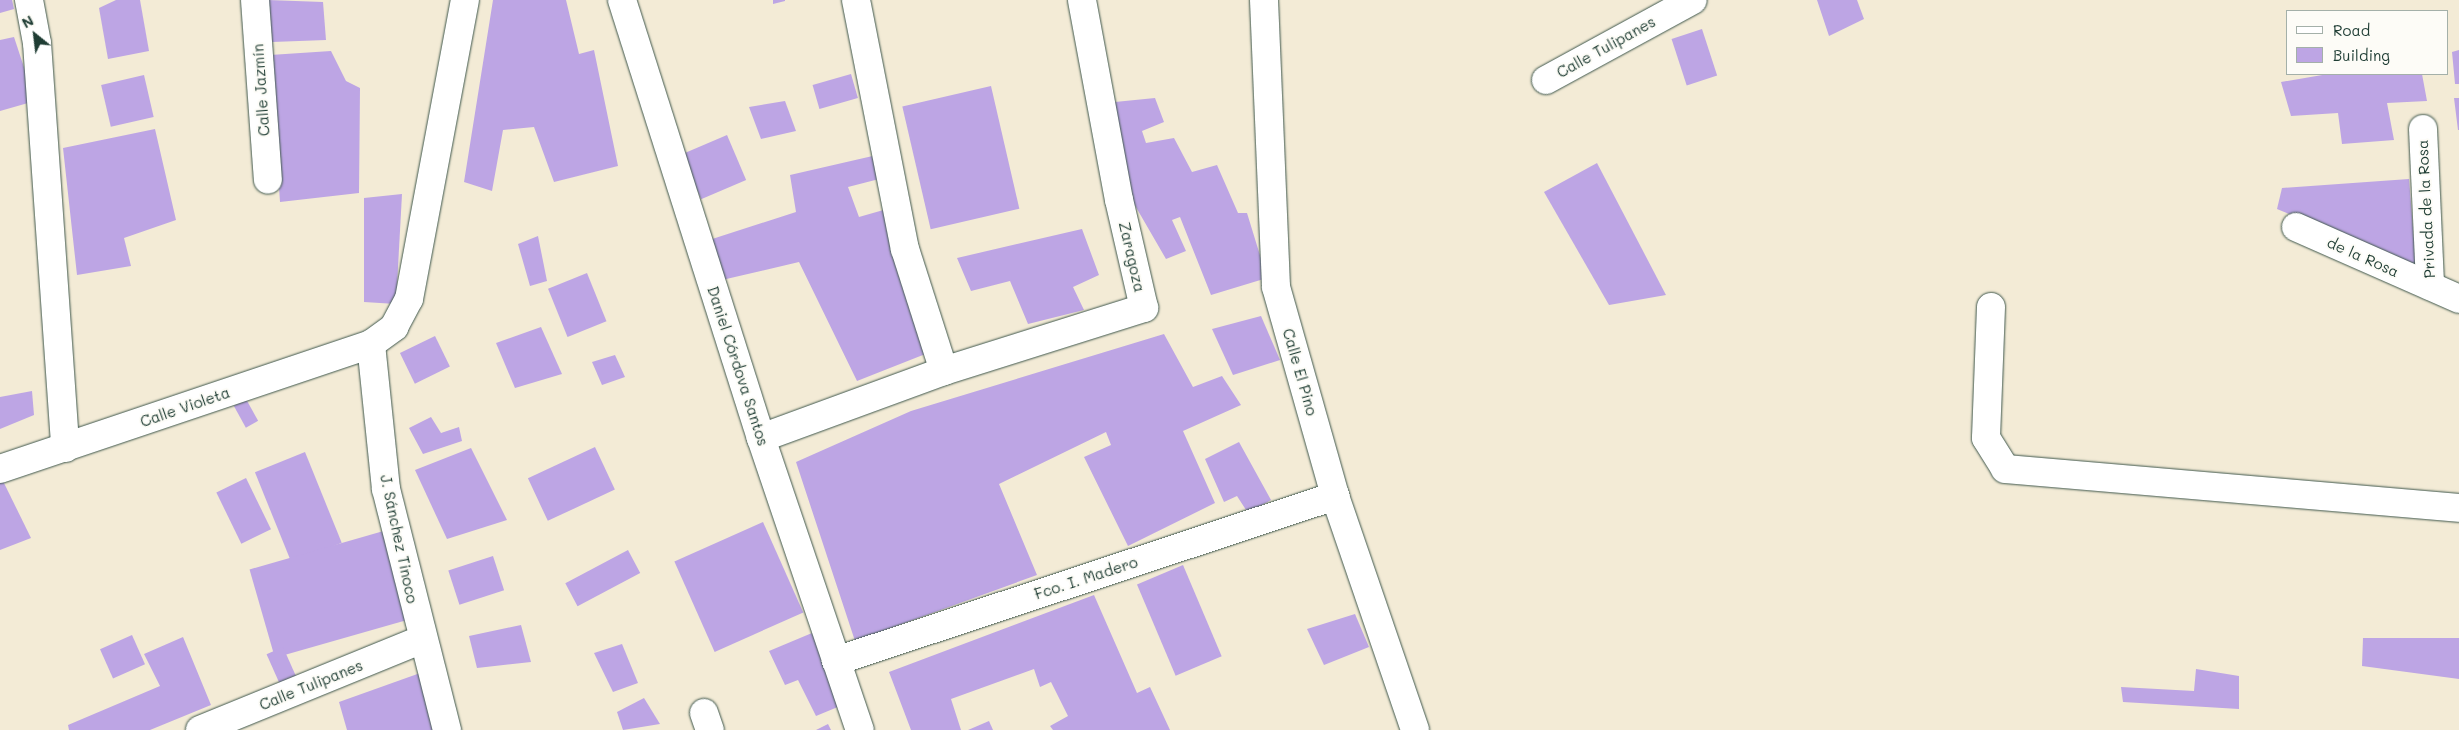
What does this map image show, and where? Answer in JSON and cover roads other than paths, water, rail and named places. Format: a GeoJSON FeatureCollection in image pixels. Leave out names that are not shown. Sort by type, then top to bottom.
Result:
{"type":"FeatureCollection","features":[{"type":"Feature","properties":{"kind":"street"},"geometry":{"type":"LineString","coordinates":[[29,0],[37,43],[65,448]]}},
{"type":"Feature","properties":{"kind":"street","name":"Calle Jazmín"},"geometry":{"type":"LineString","coordinates":[[255,0],[268,180]]}},
{"type":"Feature","properties":{"kind":"street","name":"Calle Violeta"},"geometry":{"type":"LineString","coordinates":[[0,469],[371,344],[394,327],[408,299],[465,0]]}},
{"type":"Feature","properties":{"kind":"street","name":"Daniel Córdova Santos"},"geometry":{"type":"LineString","coordinates":[[622,0],[761,438],[860,730]]}},
{"type":"Feature","properties":{"kind":"street"},"geometry":{"type":"LineString","coordinates":[[856,0],[905,249],[944,371]]}},
{"type":"Feature","properties":{"kind":"street","name":"Zaragoza"},"geometry":{"type":"LineString","coordinates":[[761,438],[944,371],[1144,308],[1082,0]]}},
{"type":"Feature","properties":{"kind":"street","name":"Calle El Pino"},"geometry":{"type":"LineString","coordinates":[[1264,0],[1276,287],[1336,496],[1415,730]]}},
{"type":"Feature","properties":{"kind":"street","name":"Calle Tulipanes"},"geometry":{"type":"LineString","coordinates":[[1546,80],[1693,0]]}},
{"type":"Feature","properties":{"kind":"street","name":"Privada de la Rosa"},"geometry":{"type":"LineString","coordinates":[[2423,129],[2430,286],[2459,299]]}},
{"type":"Feature","properties":{"kind":"street","name":"de la Rosa"},"geometry":{"type":"LineString","coordinates":[[2296,228],[2430,286]]}},
{"type":"Feature","properties":{"kind":"street"},"geometry":{"type":"LineString","coordinates":[[1991,307],[1986,438],[2006,469],[2459,508]]}},
{"type":"Feature","properties":{"kind":"street","name":"J. Sánchez Tinoco"},"geometry":{"type":"LineString","coordinates":[[371,344],[386,489],[421,640],[447,730]]}},
{"type":"Feature","properties":{"kind":"street","name":"Fco. I. Madero"},"geometry":{"type":"LineString","coordinates":[[836,661],[1336,496]]}},
{"type":"Feature","properties":{"kind":"street","name":"Calle Tulipanes"},"geometry":{"type":"LineString","coordinates":[[200,730],[421,640]]}}]}
